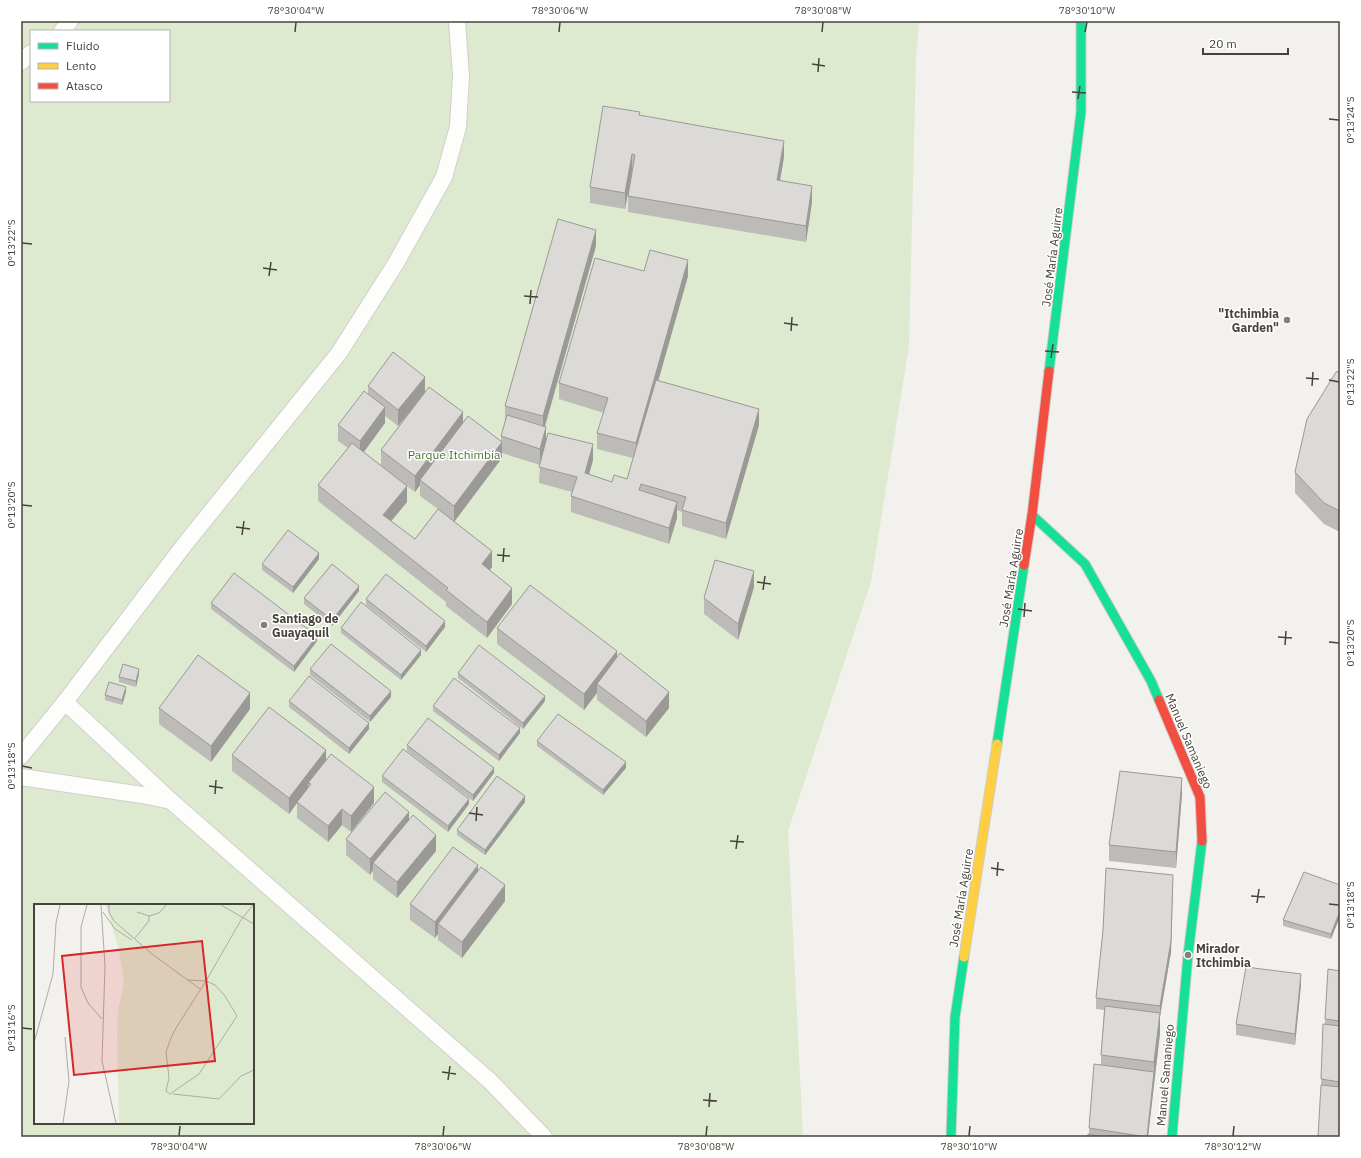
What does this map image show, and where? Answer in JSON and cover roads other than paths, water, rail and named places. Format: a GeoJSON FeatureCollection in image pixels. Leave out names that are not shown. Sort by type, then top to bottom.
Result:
{"type":"FeatureCollection","features":[{"type":"Feature","properties":{"kind":"street","name":"José María Aguirre"},"geometry":{"type":"LineString","coordinates":[[951,1137],[955,1018],[1032,515],[1081,112],[1081,21]]}},
{"type":"Feature","properties":{"kind":"street","name":"Manuel Samaniego"},"geometry":{"type":"LineString","coordinates":[[1032,515],[1085,564],[1151,681],[1200,797],[1202,838],[1188,955],[1172,1137]]}},
{"type":"Feature","properties":{"kind":"lane"},"geometry":{"type":"LineString","coordinates":[[63,30],[70,21]]}},
{"type":"Feature","properties":{"kind":"lane"},"geometry":{"type":"LineString","coordinates":[[21,756],[65,702],[185,544],[339,353],[396,263],[444,177],[458,127],[461,76],[457,21]]}},
{"type":"Feature","properties":{"kind":"lane"},"geometry":{"type":"LineString","coordinates":[[21,62],[30,54]]}},
{"type":"Feature","properties":{"kind":"lane"},"geometry":{"type":"LineString","coordinates":[[65,702],[171,801],[490,1081],[544,1137]]}},
{"type":"Feature","properties":{"kind":"lane"},"geometry":{"type":"LineString","coordinates":[[21,777],[142,795],[171,801]]}},
{"type":"Feature","properties":{"kind":"place","name":"\"Itchimbia Garden\""},"geometry":{"type":"Point","coordinates":[1287,320]}},
{"type":"Feature","properties":{"kind":"place","name":"Santiago de Guayaquil"},"geometry":{"type":"Point","coordinates":[264,625]}},
{"type":"Feature","properties":{"kind":"place","name":"Mirador Itchimbia"},"geometry":{"type":"Point","coordinates":[1188,955]}},
{"type":"Feature","properties":{"kind":"park label","name":"Parque Itchimbía"},"geometry":{"type":"Point","coordinates":[454,454]}}]}
